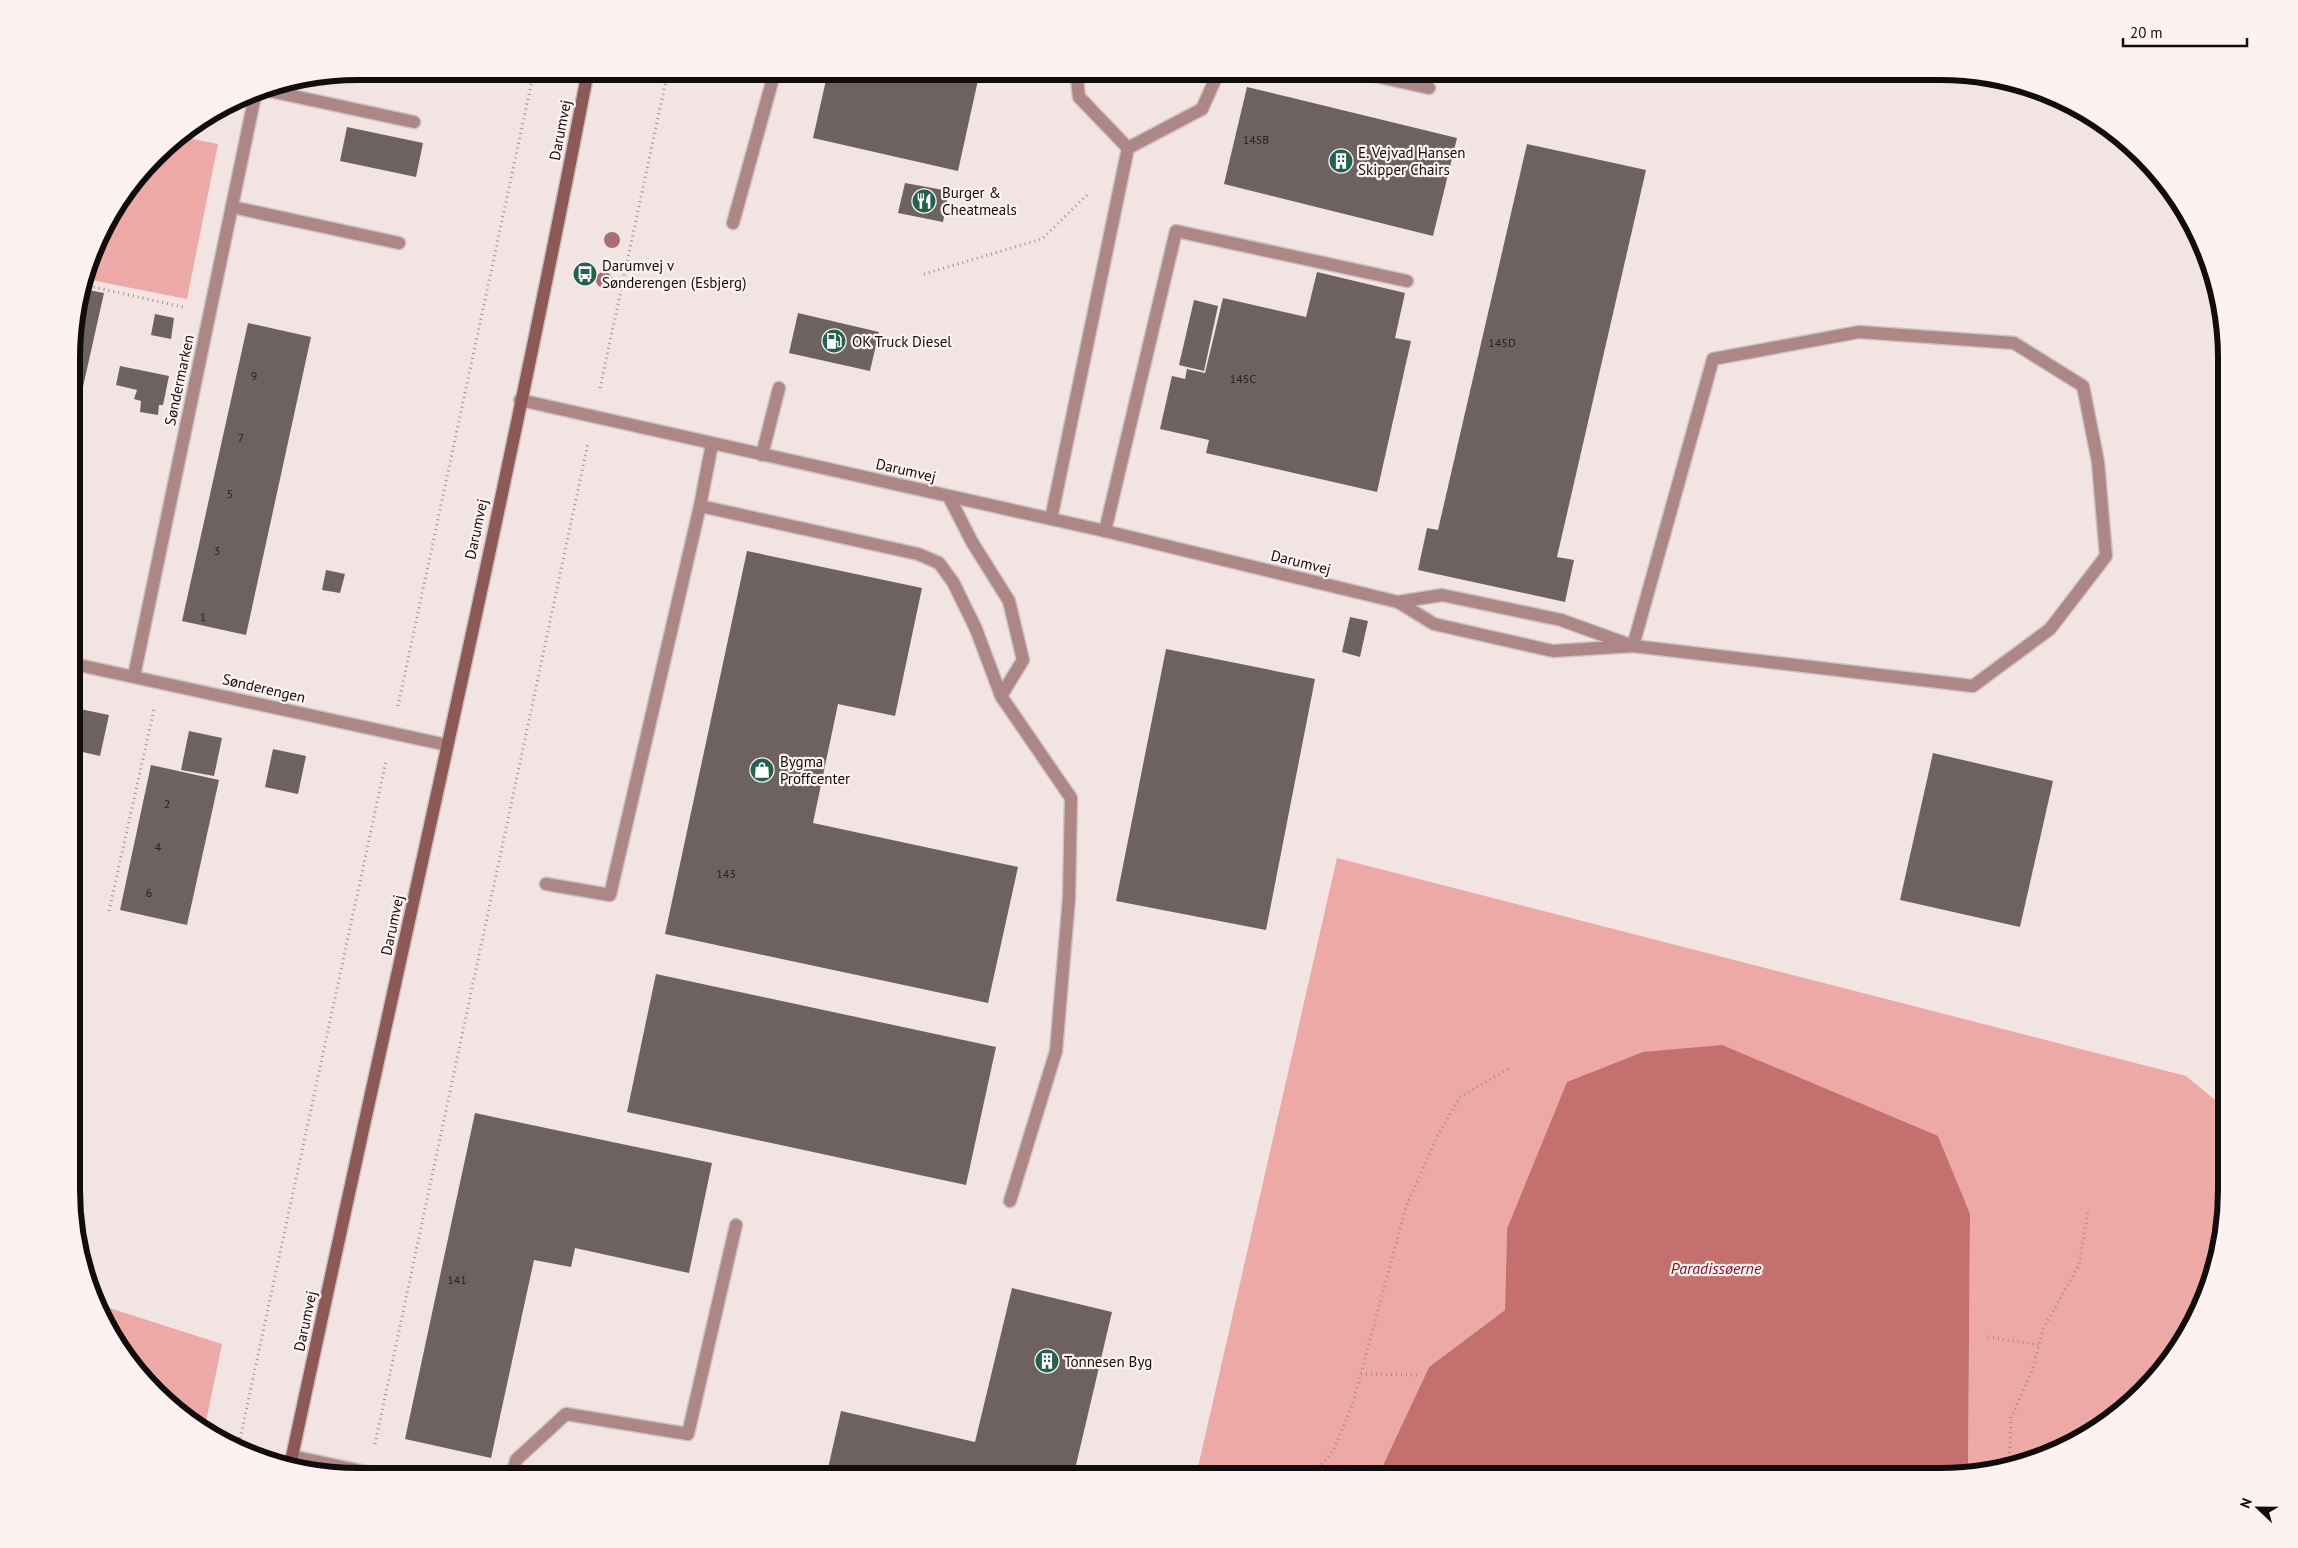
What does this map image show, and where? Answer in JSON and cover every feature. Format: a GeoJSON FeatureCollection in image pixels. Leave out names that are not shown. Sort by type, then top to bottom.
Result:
{"type":"FeatureCollection","features":[{"type":"Feature","properties":{"kind":"street","name":"Darumvej"},"geometry":{"type":"LineString","coordinates":[[291,1460],[447,745],[586,80]]}},
{"type":"Feature","properties":{"kind":"street"},"geometry":{"type":"LineString","coordinates":[[733,223],[773,80]]}},
{"type":"Feature","properties":{"kind":"street"},"geometry":{"type":"LineString","coordinates":[[1077,80],[1079,97],[1128,148]]}},
{"type":"Feature","properties":{"kind":"street"},"geometry":{"type":"LineString","coordinates":[[1128,148],[1202,110],[1215,80]]}},
{"type":"Feature","properties":{"kind":"street"},"geometry":{"type":"LineString","coordinates":[[1393,80],[1429,88]]}},
{"type":"Feature","properties":{"kind":"street"},"geometry":{"type":"LineString","coordinates":[[276,92],[414,122]]}},
{"type":"Feature","properties":{"kind":"street","name":"Søndermarken"},"geometry":{"type":"LineString","coordinates":[[134,676],[254,100]]}},
{"type":"Feature","properties":{"kind":"street"},"geometry":{"type":"LineString","coordinates":[[1050,519],[1128,148]]}},
{"type":"Feature","properties":{"kind":"street"},"geometry":{"type":"LineString","coordinates":[[232,207],[399,243]]}},
{"type":"Feature","properties":{"kind":"street"},"geometry":{"type":"LineString","coordinates":[[1104,531],[1176,232],[1407,281]]}},
{"type":"Feature","properties":{"kind":"street"},"geometry":{"type":"LineString","coordinates":[[1398,602],[1434,624],[1553,651],[1633,646],[1973,686],[2050,629],[2106,556],[2098,462],[2083,386],[2014,343],[1859,332],[1714,359],[1633,646]]}},
{"type":"Feature","properties":{"kind":"street"},"geometry":{"type":"LineString","coordinates":[[762,455],[779,388]]}},
{"type":"Feature","properties":{"kind":"street","name":"Darumvej"},"geometry":{"type":"LineString","coordinates":[[520,400],[1104,531],[1398,602]]}},
{"type":"Feature","properties":{"kind":"street"},"geometry":{"type":"LineString","coordinates":[[546,884],[610,895],[700,506],[712,444]]}},
{"type":"Feature","properties":{"kind":"street"},"geometry":{"type":"LineString","coordinates":[[949,497],[972,542],[1008,601],[1023,660],[1001,696]]}},
{"type":"Feature","properties":{"kind":"street"},"geometry":{"type":"LineString","coordinates":[[700,506],[918,554],[939,563],[953,582],[976,629],[1001,696],[1071,798],[1069,898],[1056,1051],[1010,1201]]}},
{"type":"Feature","properties":{"kind":"street"},"geometry":{"type":"LineString","coordinates":[[1398,602],[1442,595],[1560,620],[1633,646]]}},
{"type":"Feature","properties":{"kind":"street","name":"Sønderengen"},"geometry":{"type":"LineString","coordinates":[[80,665],[447,745]]}},
{"type":"Feature","properties":{"kind":"street"},"geometry":{"type":"LineString","coordinates":[[514,1468],[516,1460],[566,1414],[688,1434],[736,1225]]}},
{"type":"Feature","properties":{"kind":"street","name":"Darumvej"},"geometry":{"type":"LineString","coordinates":[[300,1462],[330,1466]]}},
{"type":"Feature","properties":{"kind":"path"},"geometry":{"type":"LineString","coordinates":[[370,1468],[666,80]]}},
{"type":"Feature","properties":{"kind":"path"},"geometry":{"type":"LineString","coordinates":[[924,274],[1042,239],[1091,191]]}},
{"type":"Feature","properties":{"kind":"path"},"geometry":{"type":"LineString","coordinates":[[89,286],[210,313]]}},
{"type":"Feature","properties":{"kind":"path"},"geometry":{"type":"LineString","coordinates":[[109,911],[160,682]]}},
{"type":"Feature","properties":{"kind":"path"},"geometry":{"type":"LineString","coordinates":[[1319,1468],[1333,1451],[1352,1406],[1376,1311],[1406,1207],[1438,1135],[1460,1098],[1511,1067]]}},
{"type":"Feature","properties":{"kind":"path"},"geometry":{"type":"LineString","coordinates":[[2009,1460],[2011,1418],[2032,1371],[2043,1329],[2079,1265],[2088,1211]]}},
{"type":"Feature","properties":{"kind":"path"},"geometry":{"type":"LineString","coordinates":[[1988,1338],[2039,1345]]}},
{"type":"Feature","properties":{"kind":"path"},"geometry":{"type":"LineString","coordinates":[[1361,1374],[1419,1375]]}},
{"type":"Feature","properties":{"kind":"shaded area"},"geometry":{"type":"Polygon","coordinates":[[[188,138],[218,144],[187,299],[91,280],[101,251],[127,203],[161,161],[188,138]]]}},
{"type":"Feature","properties":{"kind":"shaded area"},"geometry":{"type":"Polygon","coordinates":[[[1337,858],[2186,1076],[2218,1102],[2216,1227],[2209,1262],[2197,1297],[2171,1345],[2137,1387],[2095,1421],[2047,1447],[2012,1459],[1968,1466],[1970,1214],[1507,1229],[1505,1310],[1429,1367],[1382,1468],[1198,1468],[1337,858]]]}},
{"type":"Feature","properties":{"kind":"shaded area"},"geometry":{"type":"Polygon","coordinates":[[[106,1307],[222,1344],[206,1423],[161,1387],[127,1345],[106,1307]]]}},
{"type":"Feature","properties":{"kind":"water","name":"Paradissøerne"},"geometry":{"type":"Polygon","coordinates":[[[1722,1045],[1938,1136],[1970,1214],[1968,1466],[1382,1468],[1429,1367],[1505,1310],[1507,1229],[1567,1082],[1643,1052],[1722,1045]]]}},
{"type":"Feature","properties":{"kind":"building"},"geometry":{"type":"Polygon","coordinates":[[[826,80],[978,80],[958,171],[813,138],[826,80]]]}},
{"type":"Feature","properties":{"kind":"building","name":"E. Vejvad Hansen Skipper Chairs"},"geometry":{"type":"Polygon","coordinates":[[[1247,87],[1457,138],[1433,236],[1224,184],[1247,87]]]}},
{"type":"Feature","properties":{"kind":"building"},"geometry":{"type":"Polygon","coordinates":[[[347,127],[423,143],[416,177],[340,161],[347,127]]]}},
{"type":"Feature","properties":{"kind":"building"},"geometry":{"type":"Polygon","coordinates":[[[1527,144],[1646,170],[1557,557],[1574,560],[1565,602],[1418,570],[1427,528],[1438,530],[1527,144]]]}},
{"type":"Feature","properties":{"kind":"building"},"geometry":{"type":"Polygon","coordinates":[[[905,183],[949,191],[943,222],[898,213],[905,183]]]}},
{"type":"Feature","properties":{"kind":"building"},"geometry":{"type":"Polygon","coordinates":[[[1317,272],[1405,293],[1395,338],[1411,341],[1377,492],[1206,453],[1209,440],[1160,429],[1172,376],[1185,379],[1187,369],[1205,373],[1223,298],[1306,317],[1317,272]]]}},
{"type":"Feature","properties":{"kind":"building"},"geometry":{"type":"Polygon","coordinates":[[[88,290],[104,293],[80,400],[80,358],[85,303],[88,290]]]}},
{"type":"Feature","properties":{"kind":"building"},"geometry":{"type":"Polygon","coordinates":[[[1194,300],[1218,306],[1204,371],[1179,365],[1194,300]]]}},
{"type":"Feature","properties":{"kind":"building"},"geometry":{"type":"Polygon","coordinates":[[[798,313],[879,332],[870,371],[789,353],[798,313]]]}},
{"type":"Feature","properties":{"kind":"building"},"geometry":{"type":"Polygon","coordinates":[[[155,314],[174,318],[171,339],[151,335],[155,314]]]}},
{"type":"Feature","properties":{"kind":"building"},"geometry":{"type":"Polygon","coordinates":[[[248,323],[311,337],[246,635],[182,621],[248,323]]]}},
{"type":"Feature","properties":{"kind":"building"},"geometry":{"type":"Polygon","coordinates":[[[120,366],[169,376],[163,405],[159,405],[158,415],[140,412],[141,401],[134,399],[137,390],[116,385],[120,366]]]}},
{"type":"Feature","properties":{"kind":"building","name":"Bygma Proffcenter"},"geometry":{"type":"Polygon","coordinates":[[[747,551],[922,588],[895,716],[838,704],[813,823],[1018,867],[988,1003],[665,934],[747,551]]]}},
{"type":"Feature","properties":{"kind":"building"},"geometry":{"type":"Polygon","coordinates":[[[326,570],[345,574],[340,593],[322,590],[326,570]]]}},
{"type":"Feature","properties":{"kind":"building"},"geometry":{"type":"Polygon","coordinates":[[[1350,617],[1368,621],[1360,657],[1342,652],[1350,617]]]}},
{"type":"Feature","properties":{"kind":"building"},"geometry":{"type":"Polygon","coordinates":[[[1166,649],[1315,679],[1266,930],[1116,901],[1166,649]]]}},
{"type":"Feature","properties":{"kind":"building"},"geometry":{"type":"Polygon","coordinates":[[[80,709],[109,715],[100,756],[80,751],[80,709]]]}},
{"type":"Feature","properties":{"kind":"building"},"geometry":{"type":"Polygon","coordinates":[[[189,731],[222,738],[214,776],[181,770],[189,731]]]}},
{"type":"Feature","properties":{"kind":"building"},"geometry":{"type":"Polygon","coordinates":[[[273,749],[306,756],[298,794],[265,787],[273,749]]]}},
{"type":"Feature","properties":{"kind":"building"},"geometry":{"type":"Polygon","coordinates":[[[1933,753],[2053,781],[2020,927],[1900,900],[1933,753]]]}},
{"type":"Feature","properties":{"kind":"building"},"geometry":{"type":"Polygon","coordinates":[[[151,765],[219,780],[187,925],[120,910],[151,765]]]}},
{"type":"Feature","properties":{"kind":"building"},"geometry":{"type":"Polygon","coordinates":[[[656,974],[996,1047],[966,1185],[627,1112],[656,974]]]}},
{"type":"Feature","properties":{"kind":"building"},"geometry":{"type":"Polygon","coordinates":[[[475,1113],[712,1163],[689,1273],[575,1248],[571,1267],[534,1260],[491,1458],[405,1439],[475,1113]]]}},
{"type":"Feature","properties":{"kind":"building","name":"Tonnesen Byg"},"geometry":{"type":"Polygon","coordinates":[[[1012,1288],[1112,1312],[1076,1465],[1088,1468],[828,1468],[841,1411],[975,1442],[1012,1288]]]}},
{"type":"Feature","properties":{"kind":"place","name":"E. Vejvad Hansen Skipper Chairs"},"geometry":{"type":"Point","coordinates":[1341,161]}},
{"type":"Feature","properties":{"kind":"place","name":"Burger & Cheatmeals"},"geometry":{"type":"Point","coordinates":[924,201]}},
{"type":"Feature","properties":{"kind":"place","name":"Darumvej v Sønderengen (Esbjerg)"},"geometry":{"type":"Point","coordinates":[585,274]}},
{"type":"Feature","properties":{"kind":"place","name":"OK Truck Diesel"},"geometry":{"type":"Point","coordinates":[834,341]}},
{"type":"Feature","properties":{"kind":"place","name":"Bygma Proffcenter"},"geometry":{"type":"Point","coordinates":[762,770]}},
{"type":"Feature","properties":{"kind":"place","name":"Tonnesen Byg"},"geometry":{"type":"Point","coordinates":[1047,1361]}}]}
